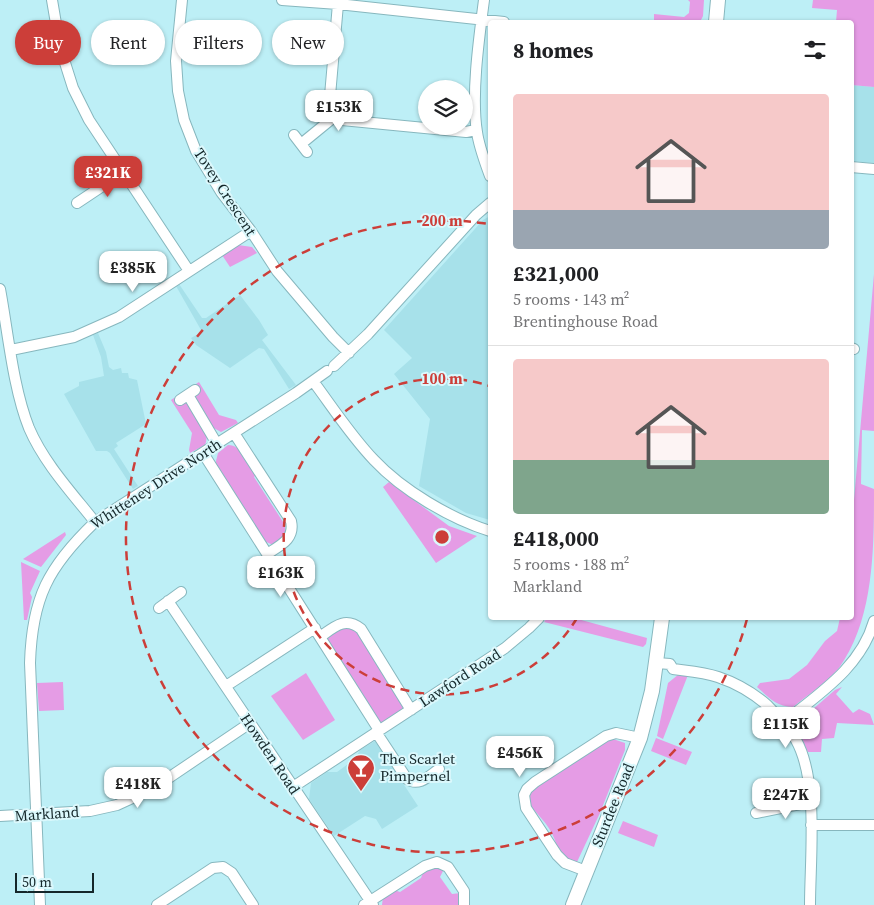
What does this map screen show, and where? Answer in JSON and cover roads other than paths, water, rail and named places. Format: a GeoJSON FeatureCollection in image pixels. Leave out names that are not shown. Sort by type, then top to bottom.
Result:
{"type":"FeatureCollection","features":[{"type":"Feature","properties":{"kind":"street"},"geometry":{"type":"LineString","coordinates":[[52,0],[60,47],[73,88],[89,120],[189,271]]}},
{"type":"Feature","properties":{"kind":"street","name":"Tovey Crescent"},"geometry":{"type":"LineString","coordinates":[[182,0],[176,61],[178,91],[184,120],[196,151],[221,192],[251,231],[277,271],[349,353]]}},
{"type":"Feature","properties":{"kind":"street"},"geometry":{"type":"LineString","coordinates":[[282,0],[338,4],[488,21]]}},
{"type":"Feature","properties":{"kind":"street"},"geometry":{"type":"LineString","coordinates":[[484,0],[475,95],[476,130],[488,170]]}},
{"type":"Feature","properties":{"kind":"street"},"geometry":{"type":"LineString","coordinates":[[716,20],[718,0]]}},
{"type":"Feature","properties":{"kind":"street"},"geometry":{"type":"LineString","coordinates":[[338,4],[329,107],[334,117],[342,120],[454,130],[476,130]]}},
{"type":"Feature","properties":{"kind":"street"},"geometry":{"type":"LineString","coordinates":[[294,135],[304,148],[334,117]]}},
{"type":"Feature","properties":{"kind":"street"},"geometry":{"type":"LineString","coordinates":[[854,168],[874,169]]}},
{"type":"Feature","properties":{"kind":"street"},"geometry":{"type":"LineString","coordinates":[[78,204],[125,172]]}},
{"type":"Feature","properties":{"kind":"street","name":"Whitteney Drive North"},"geometry":{"type":"LineString","coordinates":[[40,905],[30,663],[34,618],[43,588],[50,574],[68,549],[95,522],[313,381],[349,353],[476,215],[488,205]]}},
{"type":"Feature","properties":{"kind":"street"},"geometry":{"type":"LineString","coordinates":[[11,350],[74,337],[98,328],[119,317],[251,231]]}},
{"type":"Feature","properties":{"kind":"street"},"geometry":{"type":"LineString","coordinates":[[0,290],[19,396],[29,428],[52,466],[95,522]]}},
{"type":"Feature","properties":{"kind":"street"},"geometry":{"type":"LineString","coordinates":[[313,381],[363,447],[391,475],[436,506],[462,520],[488,530]]}},
{"type":"Feature","properties":{"kind":"street"},"geometry":{"type":"LineString","coordinates":[[188,395],[217,444]]}},
{"type":"Feature","properties":{"kind":"street"},"geometry":{"type":"LineString","coordinates":[[234,433],[291,520],[292,526],[289,538],[267,554]]}},
{"type":"Feature","properties":{"kind":"street"},"geometry":{"type":"LineString","coordinates":[[203,453],[318,632],[407,779],[412,782],[419,782],[439,769]]}},
{"type":"Feature","properties":{"kind":"street"},"geometry":{"type":"LineString","coordinates":[[159,608],[181,592]]}},
{"type":"Feature","properties":{"kind":"street","name":"Howden Road"},"geometry":{"type":"LineString","coordinates":[[168,601],[369,904]]}},
{"type":"Feature","properties":{"kind":"street","name":"Lawford Road"},"geometry":{"type":"LineString","coordinates":[[292,787],[506,648],[537,620]]}},
{"type":"Feature","properties":{"kind":"street","name":"Sturdee Road"},"geometry":{"type":"LineString","coordinates":[[573,905],[640,738],[652,691],[662,620]]}},
{"type":"Feature","properties":{"kind":"street"},"geometry":{"type":"LineString","coordinates":[[784,722],[842,674],[864,647],[874,621]]}},
{"type":"Feature","properties":{"kind":"street"},"geometry":{"type":"LineString","coordinates":[[226,686],[318,632],[345,623],[354,624],[361,629],[411,710]]}},
{"type":"Feature","properties":{"kind":"street"},"geometry":{"type":"LineString","coordinates":[[656,663],[670,664],[673,669],[705,673],[743,688],[758,697],[784,722],[796,741],[804,760],[810,802],[810,905]]}},
{"type":"Feature","properties":{"kind":"street","name":"Markland"},"geometry":{"type":"LineString","coordinates":[[0,816],[90,811],[117,805],[167,779],[250,724]]}},
{"type":"Feature","properties":{"kind":"street"},"geometry":{"type":"LineString","coordinates":[[586,871],[565,863],[557,855],[526,808],[524,795],[527,789],[535,782],[606,736],[616,733],[640,738]]}},
{"type":"Feature","properties":{"kind":"street"},"geometry":{"type":"LineString","coordinates":[[756,813],[810,802]]}},
{"type":"Feature","properties":{"kind":"street"},"geometry":{"type":"LineString","coordinates":[[811,825],[874,825]]}},
{"type":"Feature","properties":{"kind":"street"},"geometry":{"type":"LineString","coordinates":[[369,904],[426,866],[437,862],[448,867],[464,891],[464,905]]}},
{"type":"Feature","properties":{"kind":"street"},"geometry":{"type":"LineString","coordinates":[[157,905],[213,868],[223,867],[232,872],[253,905]]}},
{"type":"Feature","properties":{"kind":"place","name":"The Scarlet Pimpernel"},"geometry":{"type":"Point","coordinates":[361,792]}}]}
